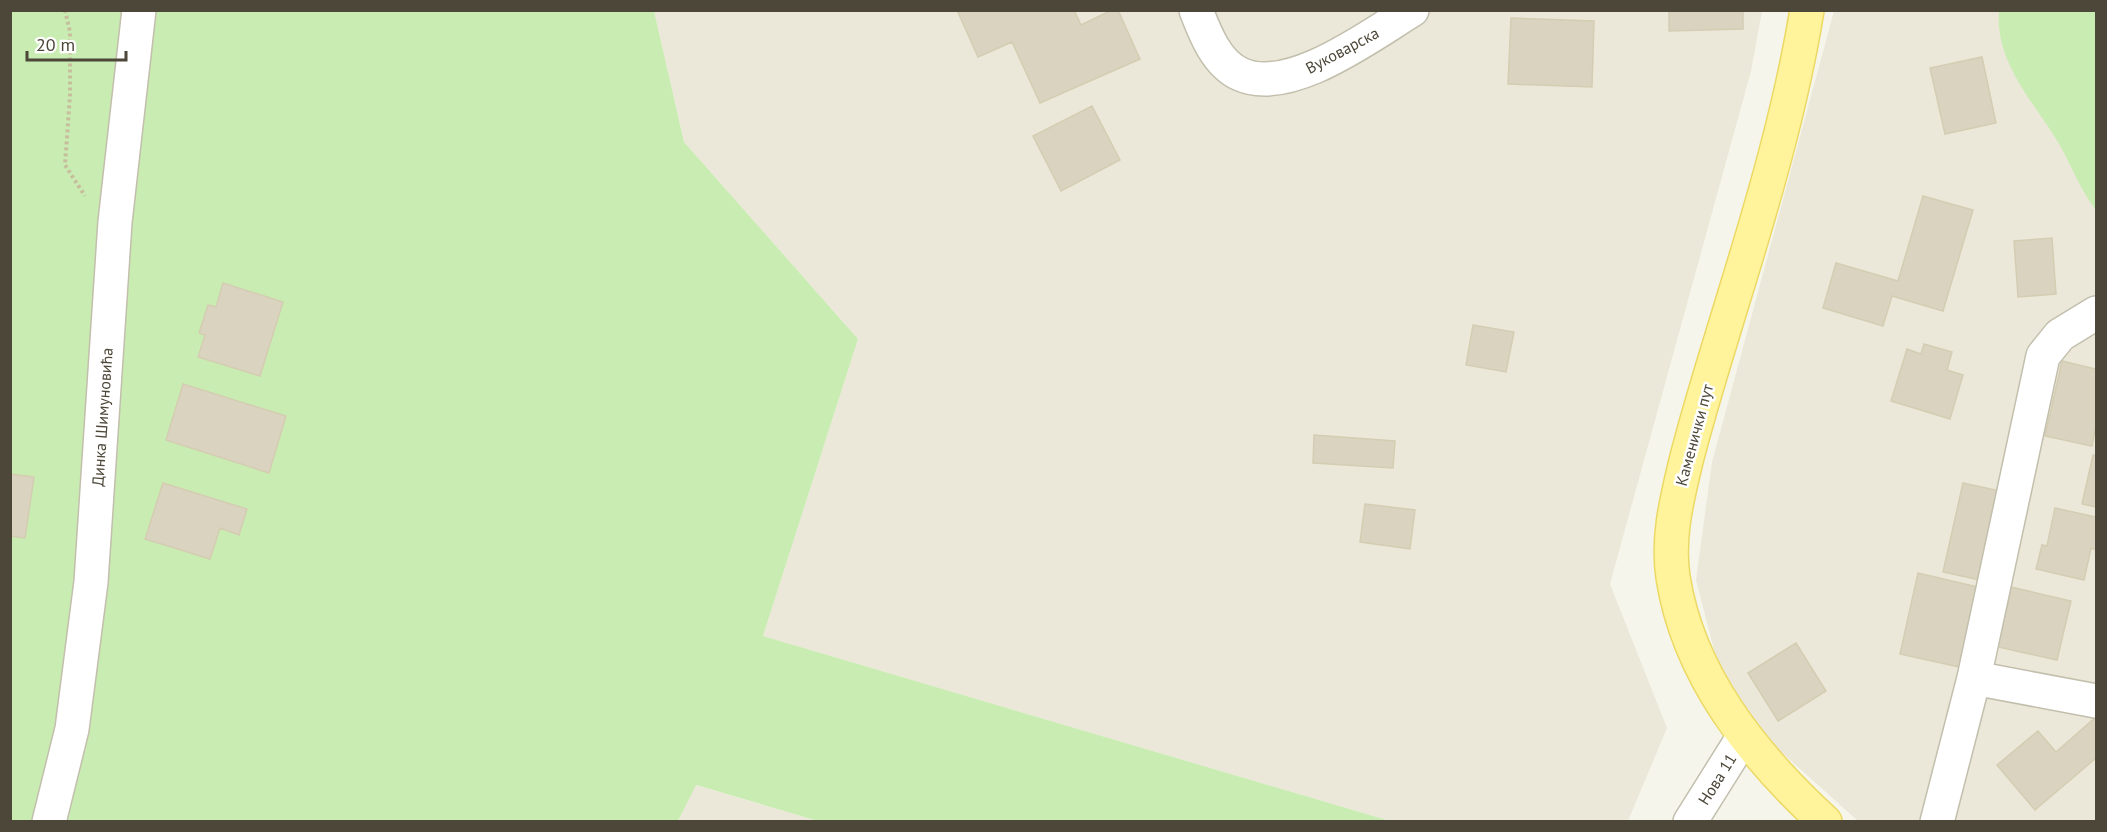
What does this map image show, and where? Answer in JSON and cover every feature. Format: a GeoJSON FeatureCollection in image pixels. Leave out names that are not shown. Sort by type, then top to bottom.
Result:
{"type":"FeatureCollection","features":[{"type":"Feature","properties":{"kind":"main road","name":"Каменички пут"},"geometry":{"type":"LineString","coordinates":[[1807,10],[1772,163],[1699,410],[1671,536],[1673,576],[1682,618],[1695,656],[1744,736],[1797,796],[1825,822]]}},
{"type":"Feature","properties":{"kind":"street","name":"Динка Шимуновића"},"geometry":{"type":"LineString","coordinates":[[49,822],[72,729],[91,582],[115,222],[139,10]]}},
{"type":"Feature","properties":{"kind":"street","name":"Вуковарска"},"geometry":{"type":"LineString","coordinates":[[1196,10],[1210,44],[1223,60],[1239,74],[1258,79],[1280,78],[1326,61],[1412,10]]}},
{"type":"Feature","properties":{"kind":"street"},"geometry":{"type":"LineString","coordinates":[[1937,822],[1974,678],[2043,356],[2060,335],[2097,313]]}},
{"type":"Feature","properties":{"kind":"street"},"geometry":{"type":"LineString","coordinates":[[1974,678],[2097,701]]}},
{"type":"Feature","properties":{"kind":"street","name":"Нова 11"},"geometry":{"type":"LineString","coordinates":[[1690,822],[1744,736]]}},
{"type":"Feature","properties":{"kind":"path"},"geometry":{"type":"LineString","coordinates":[[65,10],[70,32],[70,95],[65,165],[82,192],[115,222]]}},
{"type":"Feature","properties":{"kind":"shaded area"},"geometry":{"type":"Polygon","coordinates":[[[654,11],[1762,11],[1751,71],[1610,584],[1667,728],[1628,821],[1390,821],[763,636],[858,339],[684,142],[654,11]]]}},
{"type":"Feature","properties":{"kind":"shaded area"},"geometry":{"type":"Polygon","coordinates":[[[1834,11],[2096,11],[2096,821],[1858,821],[1728,704],[1696,580],[1712,462],[1834,11]]]}},
{"type":"Feature","properties":{"kind":"shaded area"},"geometry":{"type":"Polygon","coordinates":[[[695,785],[818,821],[678,822],[695,785]]]}},
{"type":"Feature","properties":{"kind":"green space"},"geometry":{"type":"Polygon","coordinates":[[[10,11],[654,11],[684,142],[858,339],[763,636],[1390,821],[818,821],[696,785],[678,821],[11,821],[10,11]]]}},
{"type":"Feature","properties":{"kind":"green space"},"geometry":{"type":"Polygon","coordinates":[[[1999,11],[2096,11],[2096,210],[2058,142],[2009,64],[1999,30],[1999,11]]]}},
{"type":"Feature","properties":{"kind":"building"},"geometry":{"type":"Polygon","coordinates":[[[957,10],[1074,10],[1081,25],[1112,10],[1118,10],[1140,59],[1040,103],[1012,42],[978,57],[957,10]]]}},
{"type":"Feature","properties":{"kind":"building"},"geometry":{"type":"Polygon","coordinates":[[[1669,10],[1743,10],[1743,29],[1669,31],[1669,10]]]}},
{"type":"Feature","properties":{"kind":"building"},"geometry":{"type":"Polygon","coordinates":[[[1511,18],[1594,21],[1592,87],[1508,84],[1511,18]]]}},
{"type":"Feature","properties":{"kind":"building"},"geometry":{"type":"Polygon","coordinates":[[[1982,57],[1996,123],[1945,134],[1930,68],[1982,57]]]}},
{"type":"Feature","properties":{"kind":"building"},"geometry":{"type":"Polygon","coordinates":[[[1092,106],[1120,160],[1061,191],[1033,136],[1092,106]]]}},
{"type":"Feature","properties":{"kind":"building"},"geometry":{"type":"Polygon","coordinates":[[[1923,196],[1973,210],[1943,311],[1892,296],[1883,326],[1823,308],[1836,263],[1898,281],[1923,196]]]}},
{"type":"Feature","properties":{"kind":"building"},"geometry":{"type":"Polygon","coordinates":[[[2052,238],[2056,294],[2018,297],[2014,241],[2052,238]]]}},
{"type":"Feature","properties":{"kind":"building"},"geometry":{"type":"Polygon","coordinates":[[[223,283],[283,302],[260,376],[198,357],[205,335],[199,333],[208,305],[216,307],[223,283]]]}},
{"type":"Feature","properties":{"kind":"building"},"geometry":{"type":"Polygon","coordinates":[[[1473,325],[1514,332],[1506,372],[1466,365],[1473,325]]]}},
{"type":"Feature","properties":{"kind":"building"},"geometry":{"type":"Polygon","coordinates":[[[1924,344],[1952,352],[1947,370],[1963,375],[1950,419],[1891,401],[1907,349],[1921,354],[1924,344]]]}},
{"type":"Feature","properties":{"kind":"building"},"geometry":{"type":"Polygon","coordinates":[[[2062,361],[2096,369],[2096,425],[2092,446],[2045,436],[2062,361]]]}},
{"type":"Feature","properties":{"kind":"building"},"geometry":{"type":"Polygon","coordinates":[[[183,384],[286,416],[269,473],[166,440],[183,384]]]}},
{"type":"Feature","properties":{"kind":"building"},"geometry":{"type":"Polygon","coordinates":[[[1314,435],[1395,441],[1393,468],[1313,463],[1314,435]]]}},
{"type":"Feature","properties":{"kind":"building"},"geometry":{"type":"Polygon","coordinates":[[[2093,455],[2096,456],[2096,507],[2082,504],[2093,455]]]}},
{"type":"Feature","properties":{"kind":"building"},"geometry":{"type":"Polygon","coordinates":[[[10,474],[34,477],[25,538],[10,536],[10,474]]]}},
{"type":"Feature","properties":{"kind":"building"},"geometry":{"type":"Polygon","coordinates":[[[163,483],[247,509],[239,535],[220,528],[210,559],[145,539],[163,483]]]}},
{"type":"Feature","properties":{"kind":"building"},"geometry":{"type":"Polygon","coordinates":[[[1963,483],[2000,491],[1980,580],[1943,572],[1963,483]]]}},
{"type":"Feature","properties":{"kind":"building"},"geometry":{"type":"Polygon","coordinates":[[[1365,504],[1415,510],[1410,549],[1360,542],[1365,504]]]}},
{"type":"Feature","properties":{"kind":"building"},"geometry":{"type":"Polygon","coordinates":[[[2055,508],[2096,517],[2096,550],[2091,548],[2084,580],[2036,569],[2042,545],[2047,546],[2055,508]]]}},
{"type":"Feature","properties":{"kind":"building"},"geometry":{"type":"Polygon","coordinates":[[[1918,573],[1982,588],[1964,668],[1900,654],[1918,573]]]}},
{"type":"Feature","properties":{"kind":"building"},"geometry":{"type":"Polygon","coordinates":[[[2011,587],[2071,601],[2057,660],[1998,647],[2011,587]]]}},
{"type":"Feature","properties":{"kind":"building"},"geometry":{"type":"Polygon","coordinates":[[[1796,643],[1826,691],[1778,721],[1748,673],[1796,643]]]}},
{"type":"Feature","properties":{"kind":"building"},"geometry":{"type":"Polygon","coordinates":[[[2096,717],[2096,758],[2035,810],[1997,765],[2038,731],[2056,752],[2096,717]]]}}]}
